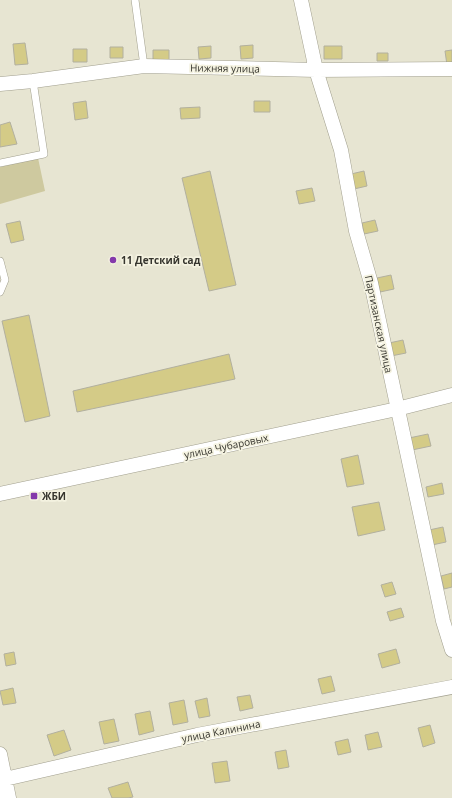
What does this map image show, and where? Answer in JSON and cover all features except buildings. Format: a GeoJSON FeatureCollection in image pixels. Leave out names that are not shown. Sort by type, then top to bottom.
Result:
{"type":"FeatureCollection","features":[{"type":"Feature","properties":{"kind":"street","name":"Партизанская улица"},"geometry":{"type":"LineString","coordinates":[[301,0],[316,70],[341,150],[356,231],[371,284],[443,621],[452,650]]}},
{"type":"Feature","properties":{"kind":"street","name":"Нижняя улица"},"geometry":{"type":"LineString","coordinates":[[0,84],[144,66],[316,70],[452,70]]}},
{"type":"Feature","properties":{"kind":"street","name":"улица Чубаровых"},"geometry":{"type":"LineString","coordinates":[[0,494],[397,409],[452,395]]}},
{"type":"Feature","properties":{"kind":"street","name":"улица Калинина"},"geometry":{"type":"LineString","coordinates":[[3,786],[197,735],[452,687]]}},
{"type":"Feature","properties":{"kind":"street"},"geometry":{"type":"LineString","coordinates":[[0,754],[3,786],[9,798]]}},
{"type":"Feature","properties":{"kind":"lane"},"geometry":{"type":"LineString","coordinates":[[134,0],[144,66]]}},
{"type":"Feature","properties":{"kind":"lane"},"geometry":{"type":"LineString","coordinates":[[0,163],[44,154],[33,81]]}},
{"type":"Feature","properties":{"kind":"lane"},"geometry":{"type":"LineString","coordinates":[[0,261],[6,280],[0,292]]}},
{"type":"Feature","properties":{"kind":"shaded area"},"geometry":{"type":"Polygon","coordinates":[[[38,158],[45,191],[0,204],[0,167],[38,158]]]}},
{"type":"Feature","properties":{"kind":"place","name":"11 Детский сад"},"geometry":{"type":"Point","coordinates":[113,260]}},
{"type":"Feature","properties":{"kind":"place","name":"ЖБИ"},"geometry":{"type":"Point","coordinates":[34,496]}}]}
